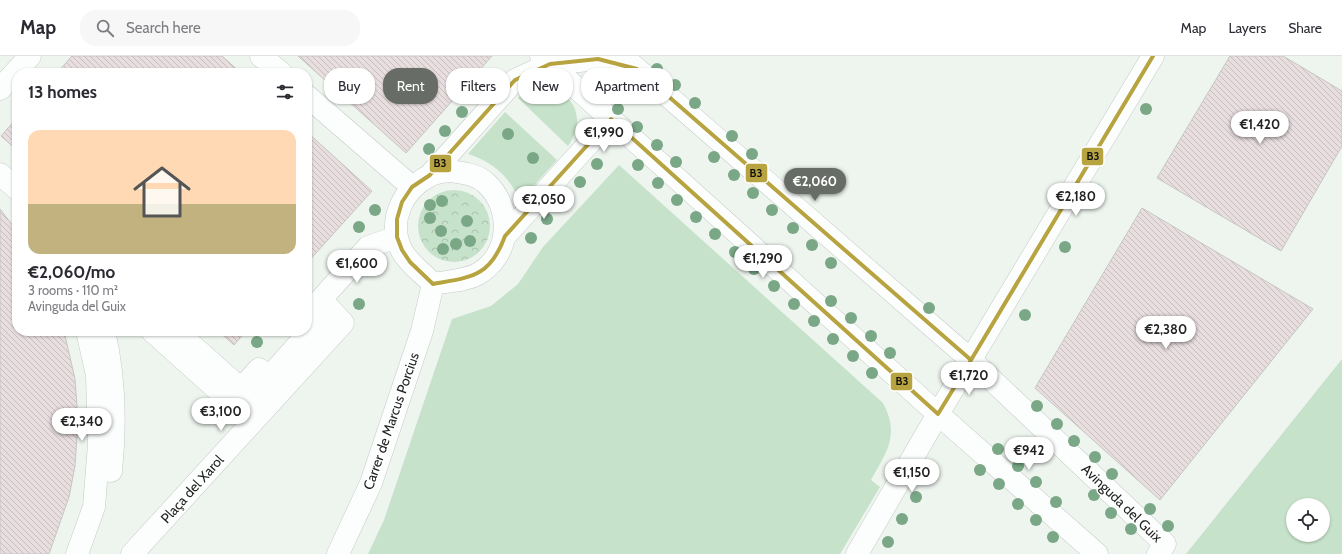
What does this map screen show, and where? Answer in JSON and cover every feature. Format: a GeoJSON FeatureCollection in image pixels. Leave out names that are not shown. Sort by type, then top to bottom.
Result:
{"type":"FeatureCollection","features":[{"type":"Feature","properties":{"kind":"street"},"geometry":{"type":"LineString","coordinates":[[19,68],[30,56]]}},
{"type":"Feature","properties":{"kind":"street"},"geometry":{"type":"LineString","coordinates":[[261,56],[275,68]]}},
{"type":"Feature","properties":{"kind":"street"},"geometry":{"type":"LineString","coordinates":[[858,554],[938,414],[1152,56]]}},
{"type":"Feature","properties":{"kind":"street"},"geometry":{"type":"LineString","coordinates":[[430,175],[450,171],[469,174],[486,183],[498,198],[505,217],[505,236],[500,251],[491,264],[478,274],[464,279],[433,284],[410,262],[402,250],[397,237],[397,219],[402,202],[412,187],[430,175],[515,80],[545,60],[598,59],[630,63]]}},
{"type":"Feature","properties":{"kind":"street"},"geometry":{"type":"LineString","coordinates":[[545,60],[938,414],[1097,554]]}},
{"type":"Feature","properties":{"kind":"street","name":"Avinguda del Guix"},"geometry":{"type":"LineString","coordinates":[[630,63],[971,360],[1165,544],[1158,554]]}},
{"type":"Feature","properties":{"kind":"street"},"geometry":{"type":"LineString","coordinates":[[0,89],[12,76]]}},
{"type":"Feature","properties":{"kind":"street"},"geometry":{"type":"LineString","coordinates":[[312,100],[412,187]]}},
{"type":"Feature","properties":{"kind":"street"},"geometry":{"type":"LineString","coordinates":[[505,236],[611,119]]}},
{"type":"Feature","properties":{"kind":"street"},"geometry":{"type":"LineString","coordinates":[[0,174],[12,185]]}},
{"type":"Feature","properties":{"kind":"street"},"geometry":{"type":"LineString","coordinates":[[312,309],[368,247],[397,237]]}},
{"type":"Feature","properties":{"kind":"street","name":"Carrer de Marcus Porcius"},"geometry":{"type":"LineString","coordinates":[[338,554],[371,483],[422,331],[433,284]]}},
{"type":"Feature","properties":{"kind":"street","name":"Plaça del Xarol"},"geometry":{"type":"LineString","coordinates":[[132,554],[344,323],[330,309],[312,329]]}},
{"type":"Feature","properties":{"kind":"street"},"geometry":{"type":"LineString","coordinates":[[77,554],[94,507],[99,444],[97,375],[88,336]]}},
{"type":"Feature","properties":{"kind":"street"},"geometry":{"type":"LineString","coordinates":[[92,554],[106,508],[115,442],[113,383],[110,357],[105,336]]}},
{"type":"Feature","properties":{"kind":"street","name":"Plaça del Xarol"},"geometry":{"type":"LineString","coordinates":[[158,336],[240,410],[306,336]]}},
{"type":"Feature","properties":{"kind":"street"},"geometry":{"type":"LineString","coordinates":[[182,336],[241,389],[289,336]]}},
{"type":"Feature","properties":{"kind":"green space"},"geometry":{"type":"Polygon","coordinates":[[[524,104],[572,104],[577,117],[577,126],[574,136],[568,146],[524,104]]]}},
{"type":"Feature","properties":{"kind":"green space"},"geometry":{"type":"Polygon","coordinates":[[[505,112],[557,160],[520,201],[516,192],[500,172],[485,161],[468,154],[505,112]]]}},
{"type":"Feature","properties":{"kind":"green space"},"geometry":{"type":"Polygon","coordinates":[[[619,165],[883,403],[891,424],[891,434],[886,451],[871,480],[880,487],[840,554],[368,554],[384,520],[452,319],[491,306],[518,284],[543,247],[619,165]]]}},
{"type":"Feature","properties":{"kind":"green space"},"geometry":{"type":"Polygon","coordinates":[[[454,190],[474,196],[484,206],[490,226],[484,246],[474,256],[454,262],[434,256],[424,246],[418,226],[424,206],[434,196],[454,190]]]}},
{"type":"Feature","properties":{"kind":"green space"},"geometry":{"type":"Polygon","coordinates":[[[1342,359],[1342,554],[1186,554],[1342,359]]]}},
{"type":"Feature","properties":{"kind":"building"},"geometry":{"type":"Polygon","coordinates":[[[72,56],[222,56],[235,68],[61,68],[72,56]]]}},
{"type":"Feature","properties":{"kind":"building"},"geometry":{"type":"Polygon","coordinates":[[[298,56],[492,56],[481,68],[446,68],[446,104],[449,104],[406,153],[351,104],[375,104],[375,68],[324,68],[324,79],[298,56]]]}},
{"type":"Feature","properties":{"kind":"building"},"geometry":{"type":"Polygon","coordinates":[[[1230,56],[1283,56],[1342,91],[1342,146],[1281,251],[1157,178],[1230,56]]]}},
{"type":"Feature","properties":{"kind":"building"},"geometry":{"type":"Polygon","coordinates":[[[12,124],[12,146],[1,136],[12,124]]]}},
{"type":"Feature","properties":{"kind":"building"},"geometry":{"type":"Polygon","coordinates":[[[312,137],[372,191],[312,257],[312,137]]]}},
{"type":"Feature","properties":{"kind":"building"},"geometry":{"type":"Polygon","coordinates":[[[1142,208],[1313,309],[1160,500],[1035,388],[1142,208]]]}},
{"type":"Feature","properties":{"kind":"building"},"geometry":{"type":"Polygon","coordinates":[[[0,209],[12,225],[12,336],[65,336],[75,379],[78,420],[75,466],[69,497],[49,554],[0,554],[0,209]]]}},
{"type":"Feature","properties":{"kind":"building"},"geometry":{"type":"Polygon","coordinates":[[[224,336],[242,336],[234,345],[224,336]]]}},
{"type":"Feature","properties":{"kind":"transit line","name":"B3"},"geometry":{"type":"LineString","coordinates":[[971,360],[1153,56]]}},
{"type":"Feature","properties":{"kind":"transit line","name":"B3"},"geometry":{"type":"LineString","coordinates":[[598,59],[637,69],[971,360],[938,414],[611,119],[505,236],[493,260],[478,273],[469,277],[433,284],[410,262],[402,250],[397,237],[397,219],[402,202],[412,187],[430,175],[515,80],[550,64],[598,59]]}}]}
